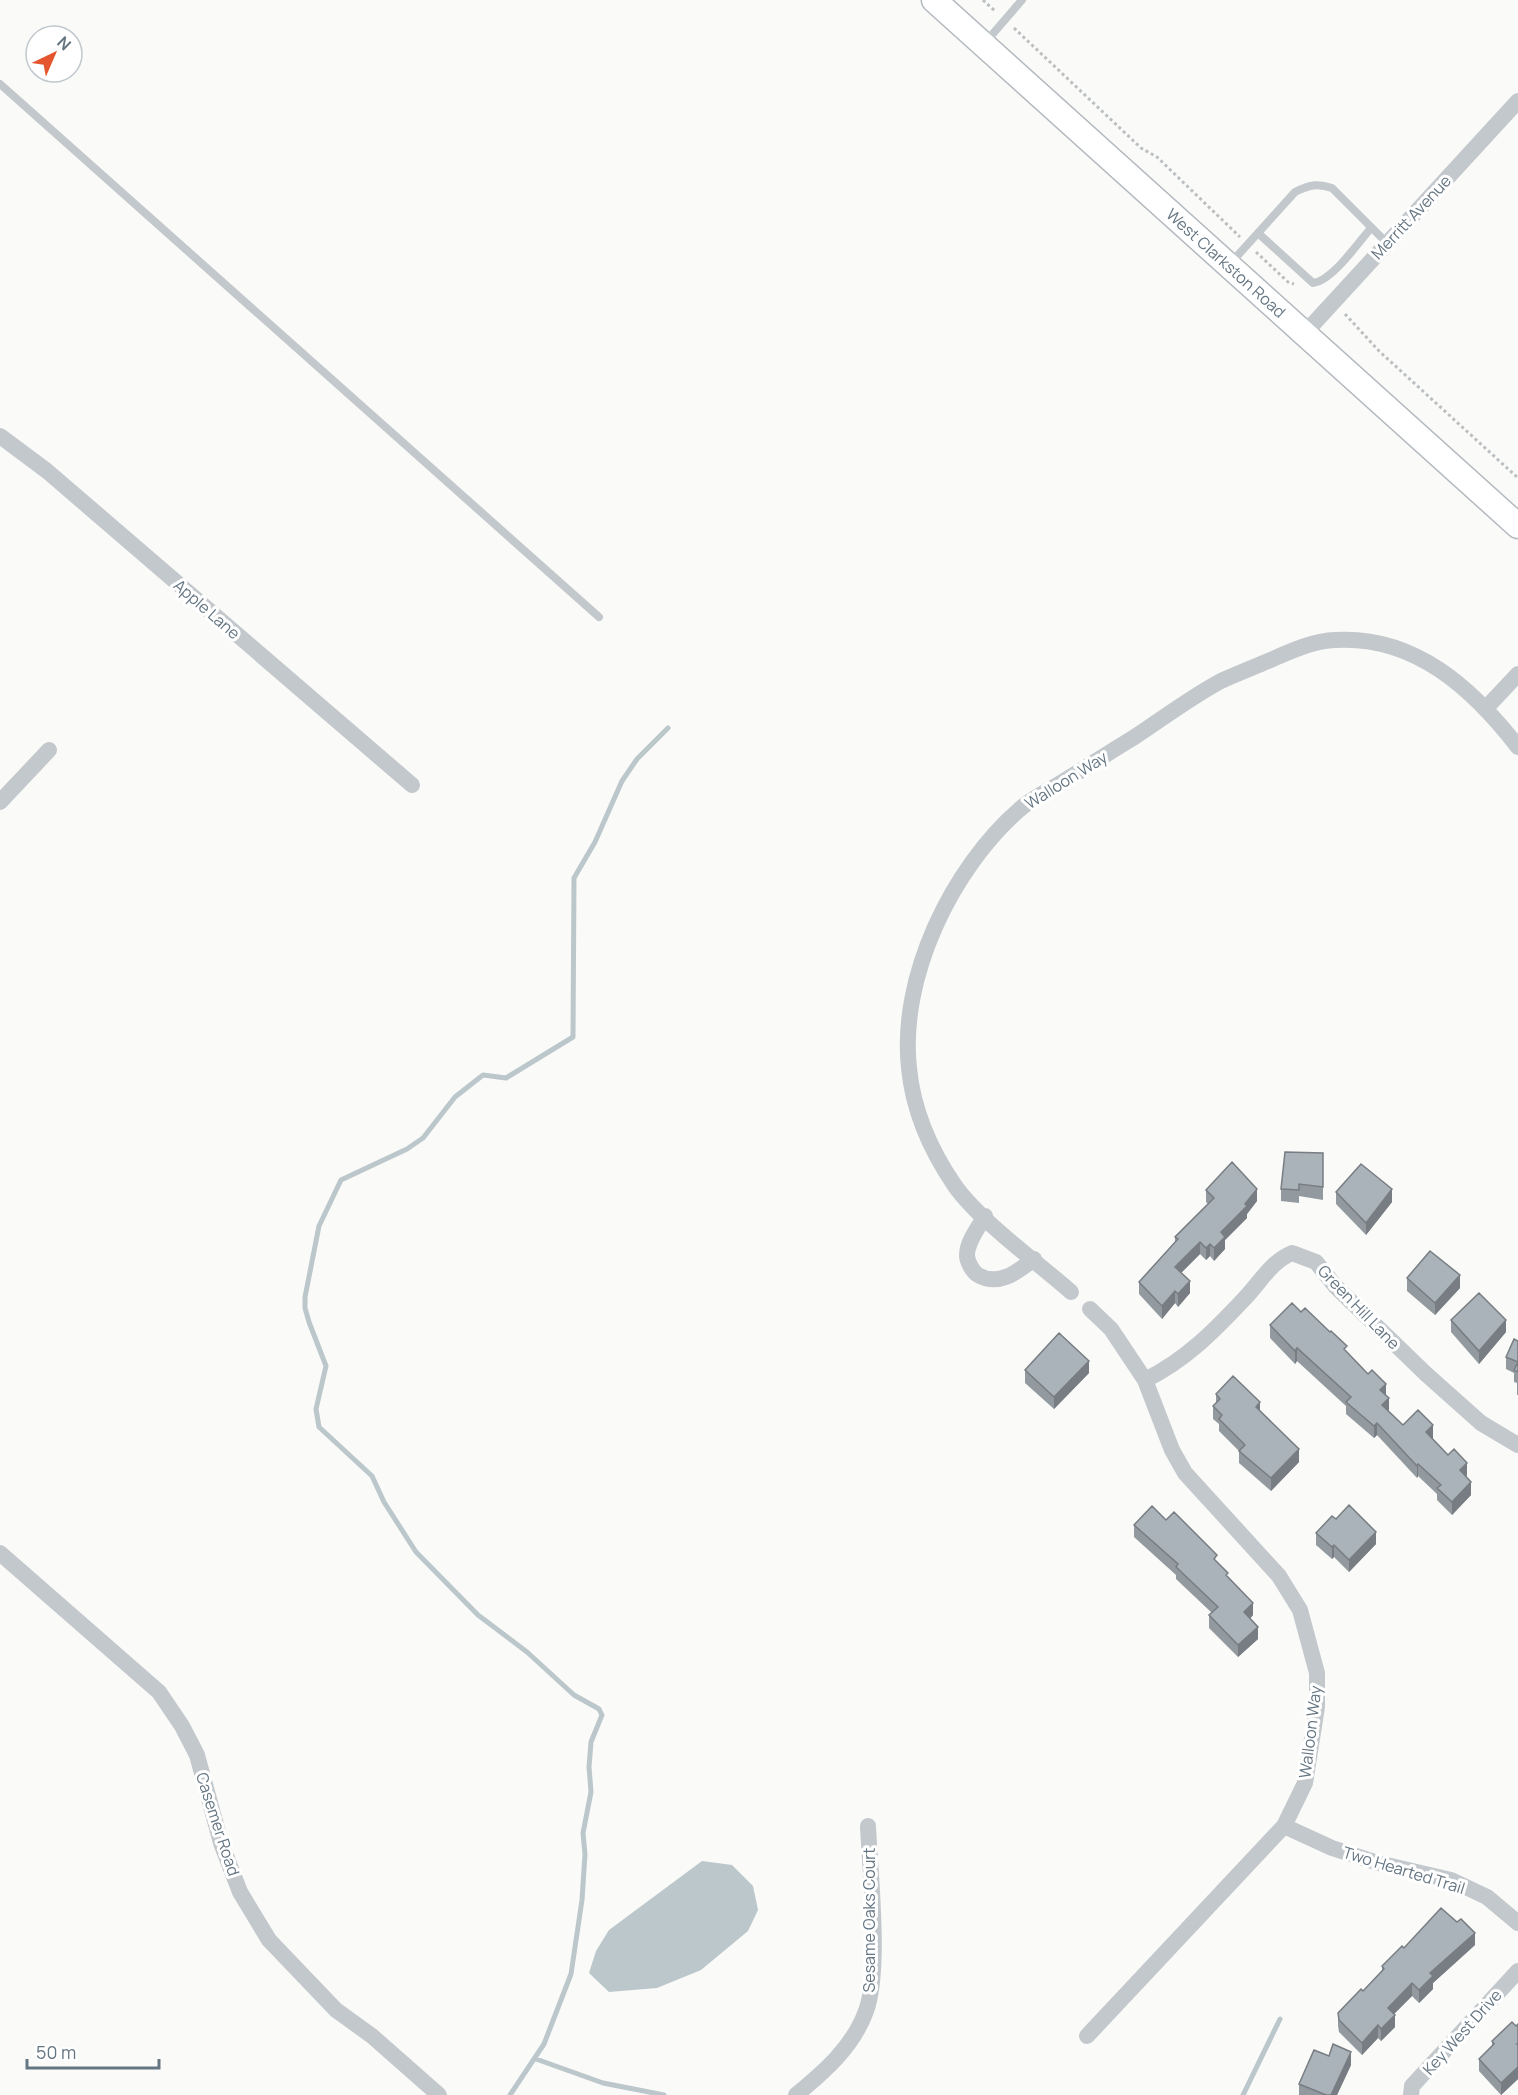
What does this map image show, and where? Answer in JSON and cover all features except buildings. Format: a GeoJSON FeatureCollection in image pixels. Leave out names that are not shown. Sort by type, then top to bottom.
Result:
{"type":"FeatureCollection","features":[{"type":"Feature","properties":{"kind":"main road","name":"West Clarkston Road"},"geometry":{"type":"LineString","coordinates":[[934,0],[1518,526]]}},
{"type":"Feature","properties":{"kind":"street","name":"Merritt Avenue"},"geometry":{"type":"LineString","coordinates":[[1304,334],[1518,100]]}},
{"type":"Feature","properties":{"kind":"street","name":"Apple Lane"},"geometry":{"type":"LineString","coordinates":[[0,436],[47,471],[412,785]]}},
{"type":"Feature","properties":{"kind":"street","name":"Walloon Way"},"geometry":{"type":"LineString","coordinates":[[1071,1292],[956,1188],[935,1154],[918,1113],[908,1067],[909,1031],[921,963],[937,922],[960,881],[987,844],[1021,808],[1220,682],[1308,644],[1336,639],[1366,642],[1402,650],[1432,664],[1487,707],[1518,747]]}},
{"type":"Feature","properties":{"kind":"street"},"geometry":{"type":"LineString","coordinates":[[1487,707],[1518,674]]}},
{"type":"Feature","properties":{"kind":"street"},"geometry":{"type":"LineString","coordinates":[[0,802],[49,750]]}},
{"type":"Feature","properties":{"kind":"street"},"geometry":{"type":"LineString","coordinates":[[985,1216],[970,1242],[967,1257],[974,1273],[986,1280],[998,1280],[1015,1273],[1034,1259]]}},
{"type":"Feature","properties":{"kind":"street","name":"Green Hill Lane"},"geometry":{"type":"LineString","coordinates":[[1145,1380],[1190,1353],[1254,1289],[1279,1259],[1292,1253],[1316,1263],[1336,1287],[1426,1374],[1482,1423],[1518,1445]]}},
{"type":"Feature","properties":{"kind":"street","name":"Walloon Way"},"geometry":{"type":"LineString","coordinates":[[1087,2036],[1284,1826],[1305,1783],[1317,1707],[1317,1673],[1311,1643],[1300,1610],[1279,1576],[1185,1473],[1172,1450],[1145,1380],[1111,1329],[1090,1309]]}},
{"type":"Feature","properties":{"kind":"street","name":"Casemer Road"},"geometry":{"type":"LineString","coordinates":[[0,1553],[159,1692],[182,1726],[197,1755],[222,1843],[240,1892],[269,1940],[336,2010],[372,2036],[438,2095]]}},
{"type":"Feature","properties":{"kind":"street","name":"Sesame Oaks Court"},"geometry":{"type":"LineString","coordinates":[[795,2095],[820,2074],[850,2042],[870,1999],[872,1938],[868,1826]]}},
{"type":"Feature","properties":{"kind":"street","name":"Two Hearted Trail"},"geometry":{"type":"LineString","coordinates":[[1284,1826],[1332,1848],[1366,1859],[1451,1880],[1487,1897],[1518,1923]]}},
{"type":"Feature","properties":{"kind":"street","name":"Key West Drive"},"geometry":{"type":"LineString","coordinates":[[1411,2095],[1412,2086],[1518,1971]]}},
{"type":"Feature","properties":{"kind":"lane"},"geometry":{"type":"LineString","coordinates":[[984,44],[1022,0]]}},
{"type":"Feature","properties":{"kind":"lane"},"geometry":{"type":"LineString","coordinates":[[0,84],[599,617]]}},
{"type":"Feature","properties":{"kind":"lane"},"geometry":{"type":"LineString","coordinates":[[1229,265],[1295,192],[1307,186],[1320,184],[1332,188],[1387,243]]}},
{"type":"Feature","properties":{"kind":"lane"},"geometry":{"type":"LineString","coordinates":[[1258,233],[1312,283],[1321,282],[1330,275],[1371,228]]}},
{"type":"Feature","properties":{"kind":"shaded area"},"geometry":{"type":"Polygon","coordinates":[[[702,1861],[732,1865],[753,1886],[758,1910],[748,1931],[701,1970],[657,1988],[609,1992],[589,1973],[596,1951],[609,1930],[702,1861]]]}},
{"type":"Feature","properties":{"kind":"waterway"},"geometry":{"type":"LineString","coordinates":[[510,2095],[544,2044],[571,1974],[582,1900],[585,1854],[583,1833],[591,1792],[589,1767],[591,1742],[602,1715],[599,1709],[574,1695],[527,1652],[478,1615],[416,1552],[384,1502],[372,1476],[319,1427],[316,1409],[326,1366],[309,1322],[305,1297],[319,1226],[341,1180],[407,1149],[423,1138],[455,1097],[483,1075],[506,1078],[573,1037],[574,878],[595,842],[622,781],[637,759],[668,728]]}},
{"type":"Feature","properties":{"kind":"waterway"},"geometry":{"type":"LineString","coordinates":[[1243,2095],[1280,2019]]}},
{"type":"Feature","properties":{"kind":"waterway"},"geometry":{"type":"LineString","coordinates":[[536,2059],[603,2083],[664,2095]]}}]}
